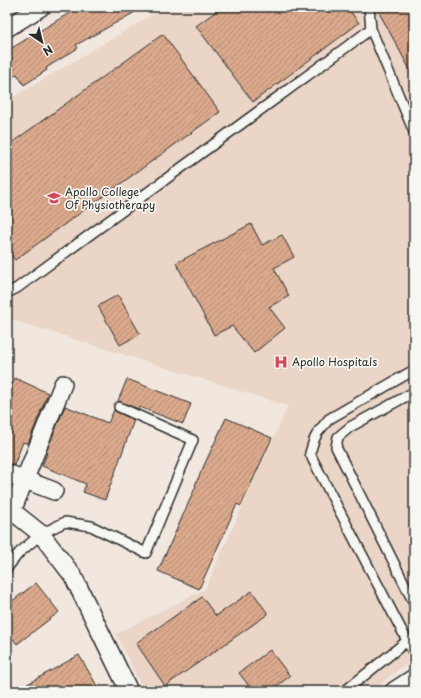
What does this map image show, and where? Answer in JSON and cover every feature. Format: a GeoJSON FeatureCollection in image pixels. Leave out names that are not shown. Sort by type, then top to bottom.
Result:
{"type":"FeatureCollection","features":[{"type":"Feature","properties":{"kind":"street"},"geometry":{"type":"LineString","coordinates":[[7,28],[41,7]]}},
{"type":"Feature","properties":{"kind":"street"},"geometry":{"type":"LineString","coordinates":[[64,384],[25,480],[10,510],[41,534],[73,576],[128,691]]}},
{"type":"Feature","properties":{"kind":"street"},"geometry":{"type":"LineString","coordinates":[[7,473],[54,491]]}},
{"type":"Feature","properties":{"kind":"street"},"geometry":{"type":"LineString","coordinates":[[394,691],[414,678]]}},
{"type":"Feature","properties":{"kind":"lane"},"geometry":{"type":"LineString","coordinates":[[370,7],[371,29],[414,132]]}},
{"type":"Feature","properties":{"kind":"lane"},"geometry":{"type":"LineString","coordinates":[[7,293],[22,284],[371,29]]}},
{"type":"Feature","properties":{"kind":"lane"},"geometry":{"type":"LineString","coordinates":[[414,370],[329,419],[318,432],[310,453],[414,654]]}},
{"type":"Feature","properties":{"kind":"lane"},"geometry":{"type":"LineString","coordinates":[[414,392],[350,426],[338,437],[336,447],[414,603]]}},
{"type":"Feature","properties":{"kind":"lane"},"geometry":{"type":"LineString","coordinates":[[8,565],[18,553],[41,534],[65,522],[91,526],[146,554],[193,440],[119,407]]}},
{"type":"Feature","properties":{"kind":"lane"},"geometry":{"type":"LineString","coordinates":[[345,691],[407,641]]}},
{"type":"Feature","properties":{"kind":"shaded area","name":"Apollo Hospitals"},"geometry":{"type":"Polygon","coordinates":[[[165,7],[414,7],[414,657],[372,691],[144,691],[116,634],[205,589],[288,406],[7,318],[7,101],[165,7]]]}},
{"type":"Feature","properties":{"kind":"building"},"geometry":{"type":"Polygon","coordinates":[[[79,7],[144,7],[76,45],[78,48],[46,68],[47,70],[24,85],[17,74],[7,81],[7,51],[79,7]]]}},
{"type":"Feature","properties":{"kind":"building"},"geometry":{"type":"Polygon","coordinates":[[[222,7],[347,7],[359,23],[253,102],[196,26],[222,7]]]}},
{"type":"Feature","properties":{"kind":"building"},"geometry":{"type":"Polygon","coordinates":[[[376,7],[414,7],[414,77],[376,7]]]}},
{"type":"Feature","properties":{"kind":"building","name":"Apollo College Of Physiotherapy"},"geometry":{"type":"Polygon","coordinates":[[[163,34],[220,112],[15,260],[7,250],[7,146],[163,34]]]}},
{"type":"Feature","properties":{"kind":"building"},"geometry":{"type":"Polygon","coordinates":[[[251,224],[262,245],[282,235],[294,257],[274,268],[289,296],[269,307],[285,328],[254,353],[232,326],[214,335],[176,263],[251,224]]]}},
{"type":"Feature","properties":{"kind":"building"},"geometry":{"type":"Polygon","coordinates":[[[118,295],[140,334],[120,345],[98,306],[118,295]]]}},
{"type":"Feature","properties":{"kind":"building"},"geometry":{"type":"Polygon","coordinates":[[[15,378],[48,393],[28,444],[23,442],[14,465],[7,463],[7,396],[15,378]]]}},
{"type":"Feature","properties":{"kind":"building"},"geometry":{"type":"Polygon","coordinates":[[[127,379],[191,404],[183,424],[139,407],[138,409],[118,401],[127,379]]]}},
{"type":"Feature","properties":{"kind":"building"},"geometry":{"type":"Polygon","coordinates":[[[65,406],[108,423],[114,410],[134,420],[105,500],[83,492],[86,484],[42,466],[47,453],[46,452],[65,406]]]}},
{"type":"Feature","properties":{"kind":"building"},"geometry":{"type":"Polygon","coordinates":[[[226,418],[272,438],[241,506],[237,504],[199,589],[158,571],[226,418]]]}},
{"type":"Feature","properties":{"kind":"building"},"geometry":{"type":"Polygon","coordinates":[[[36,583],[59,612],[17,644],[7,631],[7,605],[36,583]]]}},
{"type":"Feature","properties":{"kind":"building"},"geometry":{"type":"Polygon","coordinates":[[[252,591],[268,614],[165,686],[136,643],[202,597],[216,616],[252,591]]]}},
{"type":"Feature","properties":{"kind":"building"},"geometry":{"type":"Polygon","coordinates":[[[270,650],[290,676],[270,691],[253,691],[239,673],[270,650]]]}},
{"type":"Feature","properties":{"kind":"building"},"geometry":{"type":"Polygon","coordinates":[[[79,655],[100,691],[15,691],[79,655]]]}},
{"type":"Feature","properties":{"kind":"place","name":"Apollo College Of Physiotherapy"},"geometry":{"type":"Point","coordinates":[54,198]}},
{"type":"Feature","properties":{"kind":"place","name":"Apollo Hospitals"},"geometry":{"type":"Point","coordinates":[281,362]}}]}
